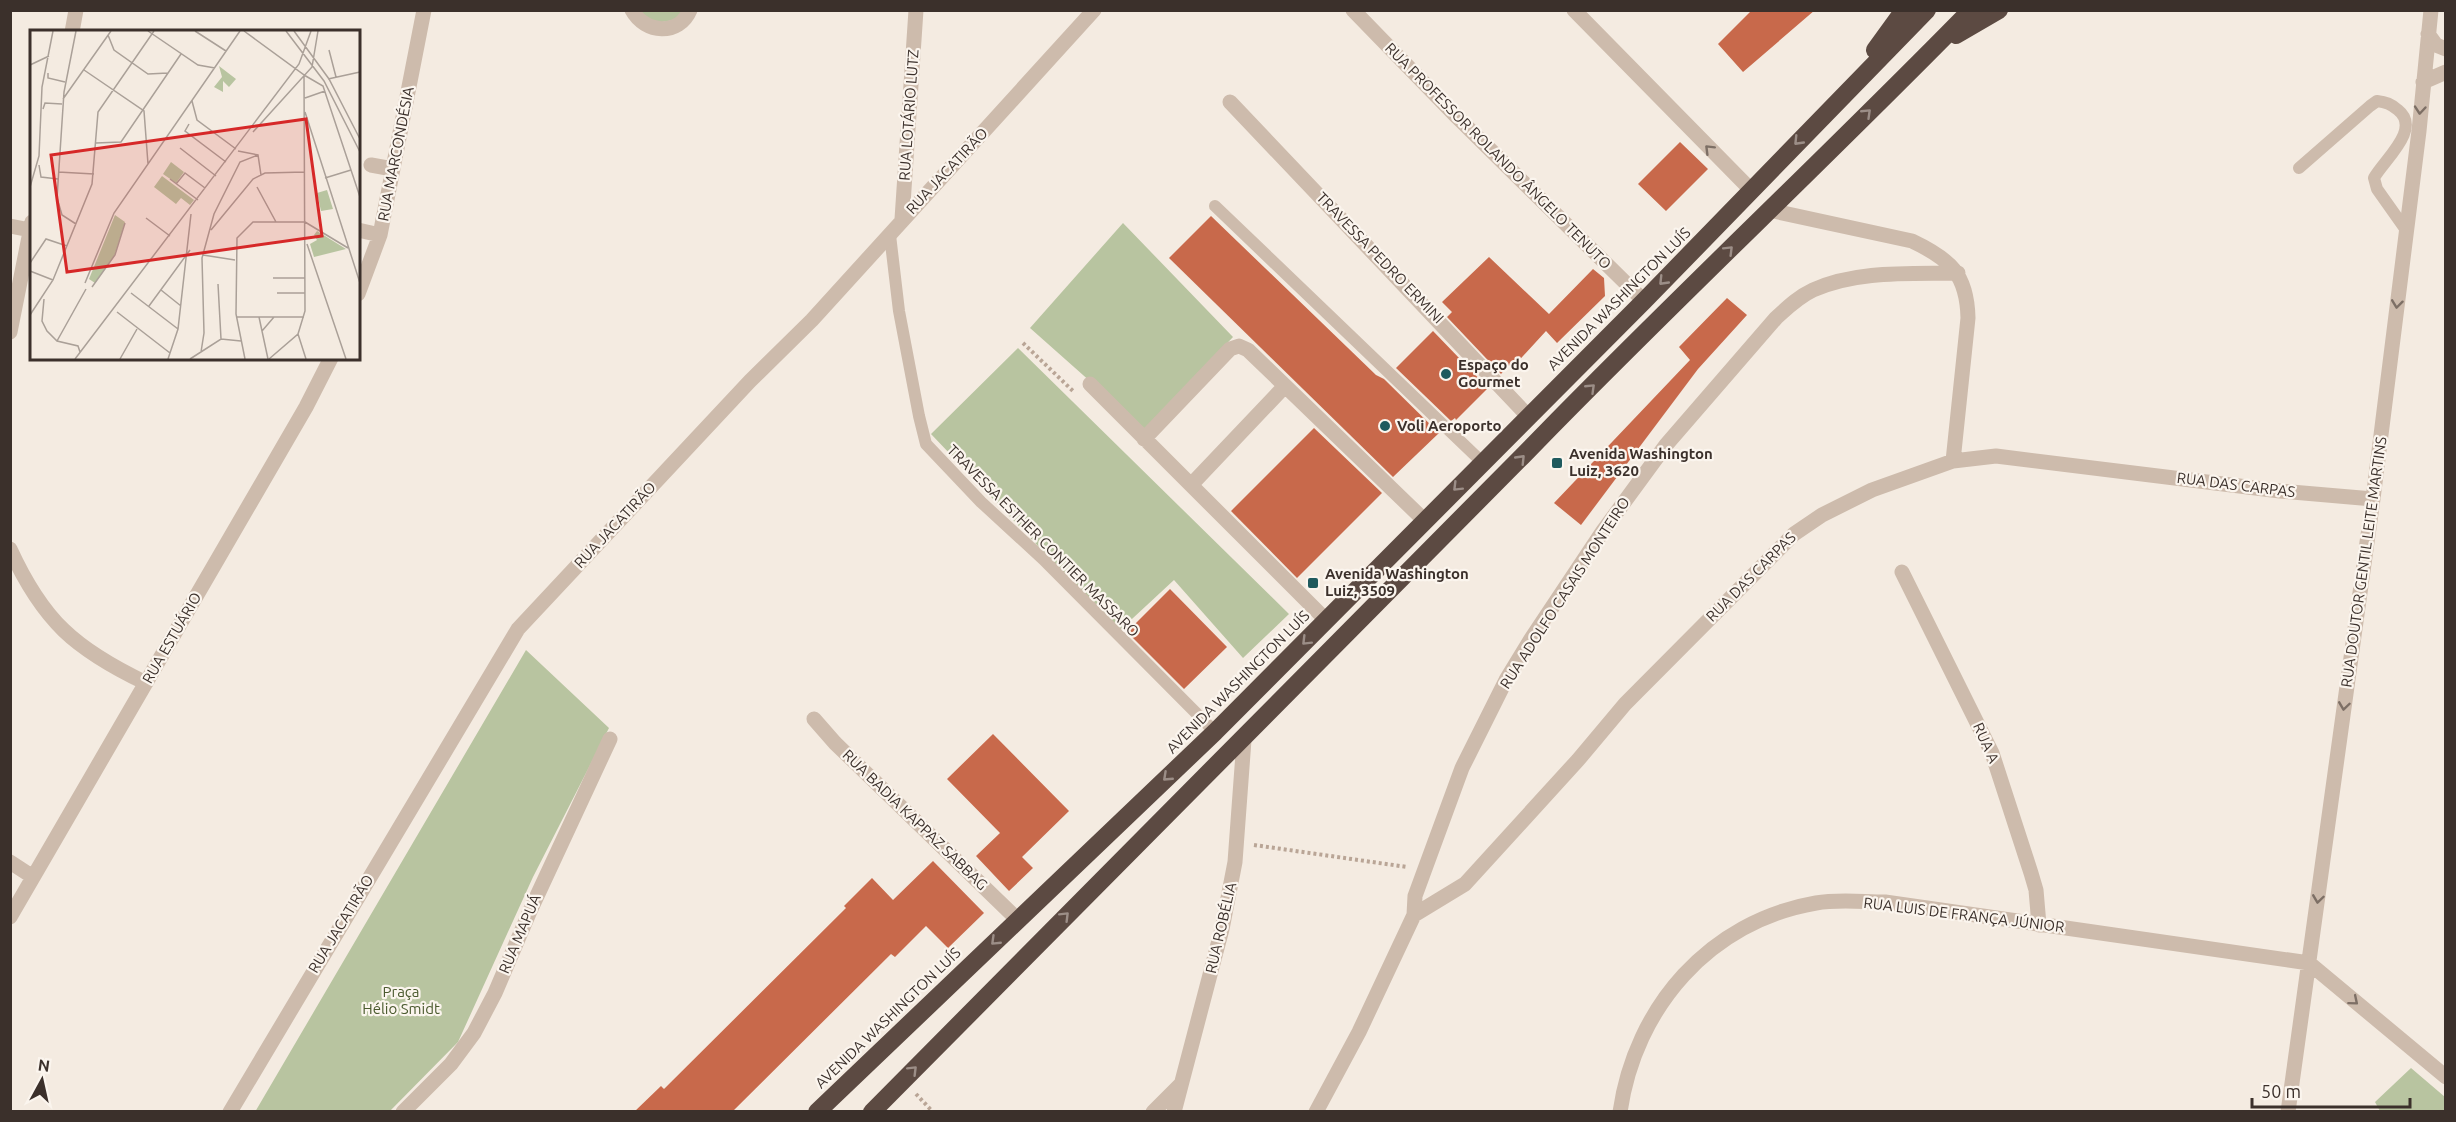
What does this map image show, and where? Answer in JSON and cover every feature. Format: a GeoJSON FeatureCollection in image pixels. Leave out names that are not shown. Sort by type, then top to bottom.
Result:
{"type":"FeatureCollection","features":[{"type":"Feature","properties":{"kind":"highway"},"geometry":{"type":"LineString","coordinates":[[1839,99],[1904,10]]}},
{"type":"Feature","properties":{"kind":"highway","name":"AVENIDA WASHINGTON LUÍS"},"geometry":{"type":"LineString","coordinates":[[817,1112],[1215,732],[1644,301],[1927,10]]}},
{"type":"Feature","properties":{"kind":"highway"},"geometry":{"type":"LineString","coordinates":[[872,1112],[1068,913],[1244,741],[1549,429],[1971,10]]}},
{"type":"Feature","properties":{"kind":"highway"},"geometry":{"type":"LineString","coordinates":[[1936,46],[1999,10]]}},
{"type":"Feature","properties":{"kind":"street"},"geometry":{"type":"LineString","coordinates":[[72,30],[76,10]]}},
{"type":"Feature","properties":{"kind":"street","name":"RUA MARCONDÉSIA"},"geometry":{"type":"LineString","coordinates":[[360,289],[380,235],[424,10]]}},
{"type":"Feature","properties":{"kind":"street"},"geometry":{"type":"LineString","coordinates":[[632,10],[642,23],[654,28],[667,29],[679,26],[690,10]]}},
{"type":"Feature","properties":{"kind":"street","name":"RUA LOTÁRIO LUTZ"},"geometry":{"type":"LineString","coordinates":[[902,219],[916,10]]}},
{"type":"Feature","properties":{"kind":"street","name":"RUA JACATIRÃO"},"geometry":{"type":"LineString","coordinates":[[230,1112],[518,629],[750,381],[812,320],[1094,10]]}},
{"type":"Feature","properties":{"kind":"street","name":"RUA PROFESSOR ROLANDO ÂNGELO TENUTO"},"geometry":{"type":"LineString","coordinates":[[1353,10],[1457,117],[1644,301]]}},
{"type":"Feature","properties":{"kind":"street"},"geometry":{"type":"LineString","coordinates":[[1574,10],[1751,190]]}},
{"type":"Feature","properties":{"kind":"street","name":"RUA DOUTOR GENTIL LEITE MARTINS"},"geometry":{"type":"LineString","coordinates":[[2288,1112],[2373,500],[2428,34],[2433,12]]}},
{"type":"Feature","properties":{"kind":"street"},"geometry":{"type":"LineString","coordinates":[[2428,34],[2436,45],[2445,49]]}},
{"type":"Feature","properties":{"kind":"street"},"geometry":{"type":"LineString","coordinates":[[2423,82],[2445,72]]}},
{"type":"Feature","properties":{"kind":"street","name":"TRAVESSA PEDRO ERMINI"},"geometry":{"type":"LineString","coordinates":[[1230,102],[1528,416]]}},
{"type":"Feature","properties":{"kind":"street"},"geometry":{"type":"LineString","coordinates":[[370,165],[393,169]]}},
{"type":"Feature","properties":{"kind":"street"},"geometry":{"type":"LineString","coordinates":[[1769,210],[1912,241],[1946,260],[1958,273],[1968,298],[1968,318],[1953,461]]}},
{"type":"Feature","properties":{"kind":"street"},"geometry":{"type":"LineString","coordinates":[[10,226],[30,226]]}},
{"type":"Feature","properties":{"kind":"street"},"geometry":{"type":"LineString","coordinates":[[360,230],[380,235]]}},
{"type":"Feature","properties":{"kind":"street"},"geometry":{"type":"LineString","coordinates":[[10,332],[30,231]]}},
{"type":"Feature","properties":{"kind":"street","name":"RUA ADOLFO CASAIS MONTEIRO"},"geometry":{"type":"LineString","coordinates":[[1316,1112],[1359,1032],[1414,915],[1415,896],[1462,768],[1506,680],[1603,531],[1666,445],[1776,318],[1803,296],[1833,283],[1854,278],[1958,273]]}},
{"type":"Feature","properties":{"kind":"street"},"geometry":{"type":"LineString","coordinates":[[1144,439],[1230,349],[1239,346],[1248,350],[1424,520]]}},
{"type":"Feature","properties":{"kind":"street","name":"RUA ESTUÁRIO"},"geometry":{"type":"LineString","coordinates":[[10,917],[300,417],[330,360]]}},
{"type":"Feature","properties":{"kind":"street"},"geometry":{"type":"LineString","coordinates":[[1090,384],[1326,620]]}},
{"type":"Feature","properties":{"kind":"street"},"geometry":{"type":"LineString","coordinates":[[1191,485],[1284,387]]}},
{"type":"Feature","properties":{"kind":"street","name":"RUA DAS CARPAS"},"geometry":{"type":"LineString","coordinates":[[1414,915],[1465,884],[1578,760],[1625,704],[1794,534],[1822,515],[1872,490],[1953,461],[1996,456],[2280,491],[2373,500]]}},
{"type":"Feature","properties":{"kind":"street"},"geometry":{"type":"LineString","coordinates":[[10,549],[24,578],[48,615],[62,629],[107,664],[146,683]]}},
{"type":"Feature","properties":{"kind":"street","name":"RUA A"},"geometry":{"type":"LineString","coordinates":[[1902,572],[1992,753],[2036,890],[2039,925]]}},
{"type":"Feature","properties":{"kind":"street","name":"RUA BADIA KAPPAZ SABBAG"},"geometry":{"type":"LineString","coordinates":[[814,719],[835,743],[1017,920]]}},
{"type":"Feature","properties":{"kind":"street","name":"RUA MAPUÁ"},"geometry":{"type":"LineString","coordinates":[[404,1112],[451,1064],[474,1033],[495,993],[530,911],[610,739]]}},
{"type":"Feature","properties":{"kind":"street","name":"RUA ROBÉLIA"},"geometry":{"type":"LineString","coordinates":[[1174,1112],[1222,929],[1237,844],[1244,741]]}},
{"type":"Feature","properties":{"kind":"street"},"geometry":{"type":"LineString","coordinates":[[10,862],[33,877]]}},
{"type":"Feature","properties":{"kind":"street","name":"RUA LUIS DE FRANÇA JÚNIOR"},"geometry":{"type":"LineString","coordinates":[[1620,1112],[1634,1053],[1673,988],[1689,968],[1722,940],[1746,926],[1816,903],[1885,902],[2309,963]]}},
{"type":"Feature","properties":{"kind":"street"},"geometry":{"type":"LineString","coordinates":[[2309,963],[2445,1077]]}},
{"type":"Feature","properties":{"kind":"street"},"geometry":{"type":"LineString","coordinates":[[1153,1112],[1182,1083]]}},
{"type":"Feature","properties":{"kind":"lane"},"geometry":{"type":"LineString","coordinates":[[2300,168],[2370,106],[2377,101],[2389,103],[2402,112],[2406,130],[2403,138],[2380,166],[2374,178],[2377,189],[2406,230]]}},
{"type":"Feature","properties":{"kind":"lane"},"geometry":{"type":"LineString","coordinates":[[1215,206],[1482,462]]}},
{"type":"Feature","properties":{"kind":"lane","name":"TRAVESSA ESTHER CONTIER MASSARO"},"geometry":{"type":"LineString","coordinates":[[890,235],[899,311],[926,444],[981,502],[1042,559],[1215,732]]}},
{"type":"Feature","properties":{"kind":"path"},"geometry":{"type":"LineString","coordinates":[[1237,844],[1425,869]]}},
{"type":"Feature","properties":{"kind":"green space"},"geometry":{"type":"Polygon","coordinates":[[[638,11],[683,11],[674,20],[656,23],[638,11]]]}},
{"type":"Feature","properties":{"kind":"green space"},"geometry":{"type":"Polygon","coordinates":[[[1123,223],[1233,337],[1145,430],[1030,328],[1123,223]]]}},
{"type":"Feature","properties":{"kind":"green space"},"geometry":{"type":"Polygon","coordinates":[[[1018,348],[1289,614],[1243,658],[1174,580],[1119,631],[931,434],[1018,348]]]}},
{"type":"Feature","properties":{"kind":"green space","name":"Praça Hélio Smidt"},"geometry":{"type":"Polygon","coordinates":[[[526,650],[609,728],[533,877],[458,1042],[390,1111],[255,1112],[526,650]]]}},
{"type":"Feature","properties":{"kind":"green space"},"geometry":{"type":"Polygon","coordinates":[[[2411,1068],[2445,1097],[2445,1111],[2380,1111],[2375,1102],[2411,1068]]]}},
{"type":"Feature","properties":{"kind":"building"},"geometry":{"type":"Polygon","coordinates":[[[1752,10],[1815,10],[1743,72],[1718,44],[1752,10]]]}},
{"type":"Feature","properties":{"kind":"building"},"geometry":{"type":"Polygon","coordinates":[[[1680,142],[1708,169],[1666,211],[1638,184],[1680,142]]]}},
{"type":"Feature","properties":{"kind":"building"},"geometry":{"type":"Polygon","coordinates":[[[1211,216],[1439,433],[1393,477],[1169,258],[1211,216]]]}},
{"type":"Feature","properties":{"kind":"building"},"geometry":{"type":"Polygon","coordinates":[[[1489,257],[1549,314],[1593,269],[1604,278],[1605,296],[1557,343],[1546,331],[1512,368],[1509,365],[1501,374],[1447,317],[1452,312],[1442,302],[1489,257]]]}},
{"type":"Feature","properties":{"kind":"building"},"geometry":{"type":"Polygon","coordinates":[[[1727,298],[1747,315],[1698,369],[1581,525],[1554,503],[1690,360],[1679,347],[1727,298]]]}},
{"type":"Feature","properties":{"kind":"building","name":"Espaço do Gourmet"},"geometry":{"type":"Polygon","coordinates":[[[1433,331],[1488,388],[1456,420],[1455,418],[1451,421],[1396,368],[1433,331]]]}},
{"type":"Feature","properties":{"kind":"building"},"geometry":{"type":"Polygon","coordinates":[[[1314,428],[1382,493],[1297,578],[1231,511],[1314,428]]]}},
{"type":"Feature","properties":{"kind":"building"},"geometry":{"type":"Polygon","coordinates":[[[1170,589],[1227,647],[1184,689],[1127,632],[1170,589]]]}},
{"type":"Feature","properties":{"kind":"building"},"geometry":{"type":"Polygon","coordinates":[[[993,734],[1069,811],[1022,857],[1033,868],[1009,891],[976,856],[1000,833],[947,779],[993,734]]]}},
{"type":"Feature","properties":{"kind":"building"},"geometry":{"type":"Polygon","coordinates":[[[933,861],[984,913],[948,948],[926,926],[895,957],[891,954],[732,1112],[634,1112],[661,1086],[664,1089],[846,908],[844,906],[872,878],[893,900],[933,861]]]}},
{"type":"Feature","properties":{"kind":"place","name":"Espaço do Gourmet"},"geometry":{"type":"Point","coordinates":[1446,374]}},
{"type":"Feature","properties":{"kind":"place","name":"Voli Aeroporto"},"geometry":{"type":"Point","coordinates":[1385,426]}},
{"type":"Feature","properties":{"kind":"place","name":"Avenida Washington Luiz, 3620"},"geometry":{"type":"Point","coordinates":[1557,463]}},
{"type":"Feature","properties":{"kind":"place","name":"Avenida Washington Luiz, 3509"},"geometry":{"type":"Point","coordinates":[1313,583]}}]}
